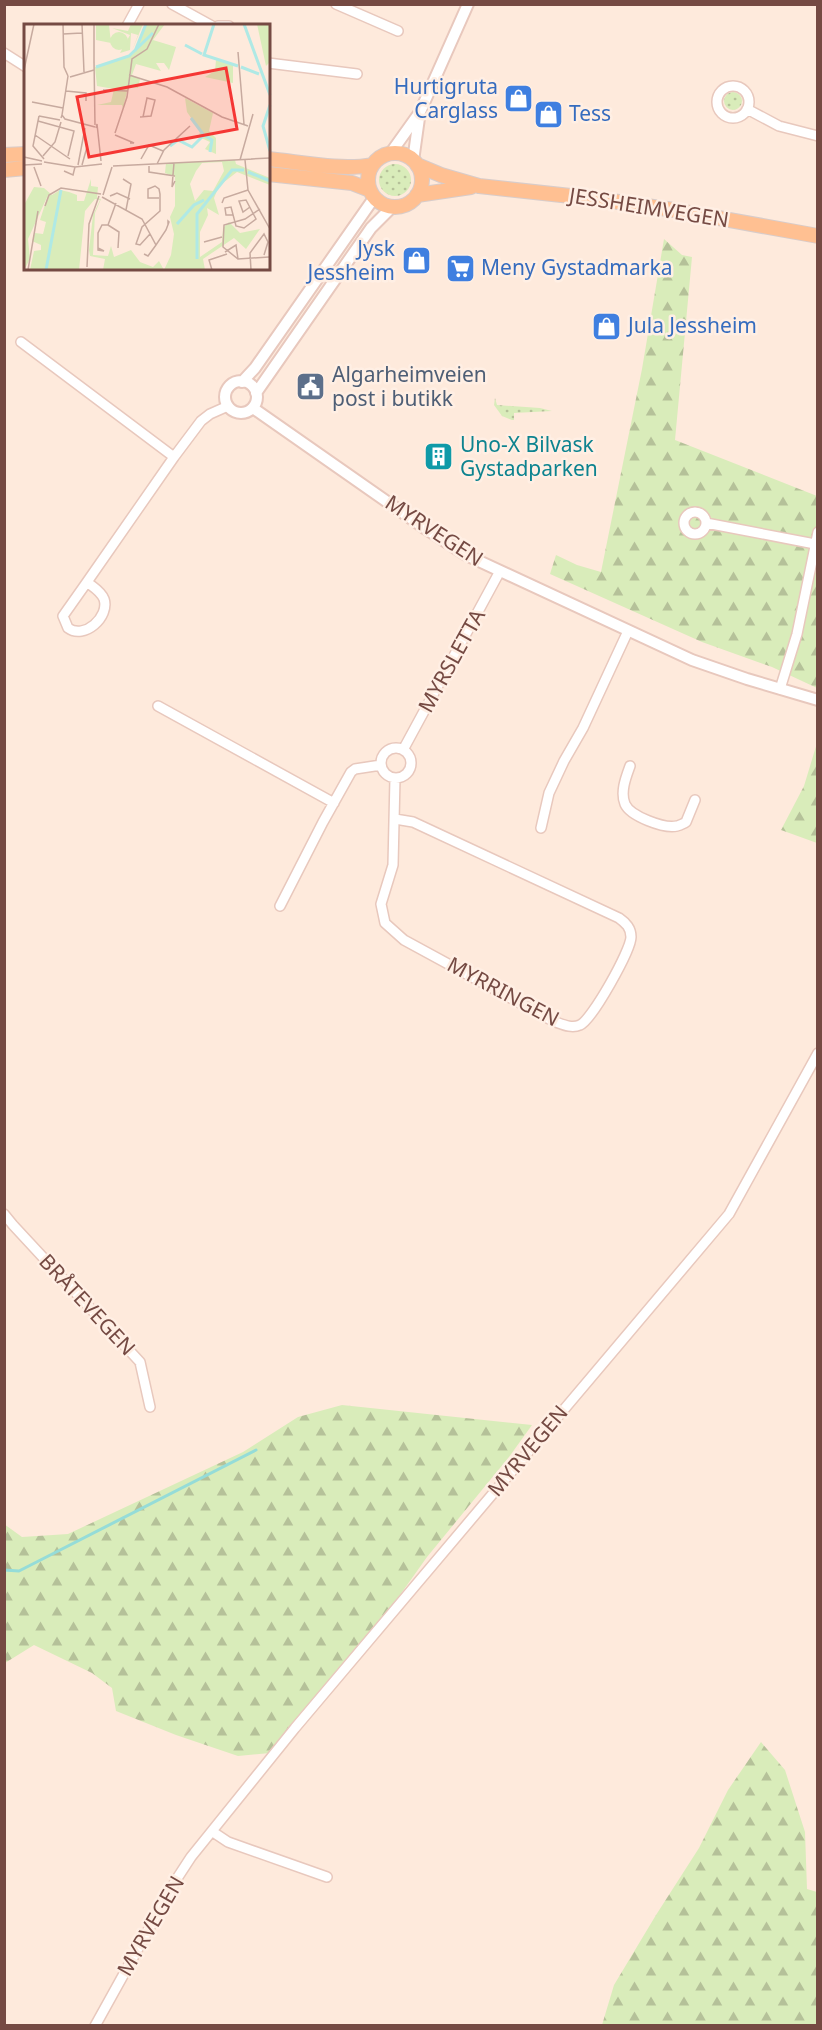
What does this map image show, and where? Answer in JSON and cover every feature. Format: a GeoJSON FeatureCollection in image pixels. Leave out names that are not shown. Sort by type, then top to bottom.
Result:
{"type":"FeatureCollection","features":[{"type":"Feature","properties":{"kind":"main road"},"geometry":{"type":"LineString","coordinates":[[270,174],[352,183],[372,194],[379,202],[392,207],[406,205],[417,195],[422,180],[415,163],[403,154],[390,153],[377,160],[369,173],[372,194]]}},
{"type":"Feature","properties":{"kind":"main road"},"geometry":{"type":"LineString","coordinates":[[4,155],[24,154]]}},
{"type":"Feature","properties":{"kind":"main road"},"geometry":{"type":"LineString","coordinates":[[270,159],[344,166],[372,165]]}},
{"type":"Feature","properties":{"kind":"main road","name":"JESSHEIMVEGEN"},"geometry":{"type":"LineString","coordinates":[[415,163],[441,175],[479,186],[630,203],[818,236]]}},
{"type":"Feature","properties":{"kind":"main road"},"geometry":{"type":"LineString","coordinates":[[4,170],[24,168]]}},
{"type":"Feature","properties":{"kind":"main road","name":"JESSHEIMVEGEN"},"geometry":{"type":"LineString","coordinates":[[417,195],[479,186]]}},
{"type":"Feature","properties":{"kind":"street"},"geometry":{"type":"LineString","coordinates":[[128,24],[139,4]]}},
{"type":"Feature","properties":{"kind":"street"},"geometry":{"type":"LineString","coordinates":[[172,4],[208,24]]}},
{"type":"Feature","properties":{"kind":"street"},"geometry":{"type":"LineString","coordinates":[[336,4],[398,31]]}},
{"type":"Feature","properties":{"kind":"street"},"geometry":{"type":"LineString","coordinates":[[390,153],[420,112],[468,4]]}},
{"type":"Feature","properties":{"kind":"street"},"geometry":{"type":"LineString","coordinates":[[4,53],[24,65]]}},
{"type":"Feature","properties":{"kind":"street"},"geometry":{"type":"LineString","coordinates":[[270,63],[357,74]]}},
{"type":"Feature","properties":{"kind":"street"},"geometry":{"type":"LineString","coordinates":[[747,109],[779,126],[818,136]]}},
{"type":"Feature","properties":{"kind":"street"},"geometry":{"type":"LineString","coordinates":[[415,163],[420,112]]}},
{"type":"Feature","properties":{"kind":"street"},"geometry":{"type":"LineString","coordinates":[[242,381],[251,385],[257,398],[254,408],[245,413],[231,410],[228,406],[225,397],[229,387],[242,381],[255,368],[372,194]]}},
{"type":"Feature","properties":{"kind":"street"},"geometry":{"type":"LineString","coordinates":[[256,393],[371,228],[392,207]]}},
{"type":"Feature","properties":{"kind":"street"},"geometry":{"type":"LineString","coordinates":[[21,342],[174,457]]}},
{"type":"Feature","properties":{"kind":"street"},"geometry":{"type":"LineString","coordinates":[[87,582],[98,591],[105,605],[93,626],[87,631],[79,632],[68,628],[63,616],[174,457],[201,421],[228,406]]}},
{"type":"Feature","properties":{"kind":"street","name":"MYRVEGEN"},"geometry":{"type":"LineString","coordinates":[[254,408],[452,547],[708,666],[818,700]]}},
{"type":"Feature","properties":{"kind":"street"},"geometry":{"type":"LineString","coordinates":[[706,523],[815,544]]}},
{"type":"Feature","properties":{"kind":"street"},"geometry":{"type":"LineString","coordinates":[[780,689],[797,634],[818,532]]}},
{"type":"Feature","properties":{"kind":"street","name":"MYRSLETTA"},"geometry":{"type":"LineString","coordinates":[[403,750],[500,571]]}},
{"type":"Feature","properties":{"kind":"street"},"geometry":{"type":"LineString","coordinates":[[541,828],[549,793],[564,760],[583,728],[628,630]]}},
{"type":"Feature","properties":{"kind":"street"},"geometry":{"type":"LineString","coordinates":[[158,706],[334,802]]}},
{"type":"Feature","properties":{"kind":"street"},"geometry":{"type":"LineString","coordinates":[[395,748],[403,750],[410,757],[410,767],[405,775],[395,778],[384,772],[381,765],[382,757],[388,750],[395,748]]}},
{"type":"Feature","properties":{"kind":"street"},"geometry":{"type":"LineString","coordinates":[[280,906],[334,802],[355,769],[381,765]]}},
{"type":"Feature","properties":{"kind":"street"},"geometry":{"type":"LineString","coordinates":[[630,766],[624,799],[628,809],[642,817],[660,825],[677,826],[686,822],[695,800]]}},
{"type":"Feature","properties":{"kind":"street","name":"MYRRINGEN"},"geometry":{"type":"LineString","coordinates":[[394,819],[413,822],[620,918],[627,924],[631,931],[629,948],[591,1017],[578,1026],[553,1021],[404,940],[385,923],[381,904],[393,865],[394,819],[395,778]]}},
{"type":"Feature","properties":{"kind":"street","name":"MYRVEGEN"},"geometry":{"type":"LineString","coordinates":[[95,2025],[191,1857],[295,1728],[729,1214],[818,1053]]}},
{"type":"Feature","properties":{"kind":"street","name":"BRÅTEVEGEN"},"geometry":{"type":"LineString","coordinates":[[4,1214],[140,1362],[150,1407]]}},
{"type":"Feature","properties":{"kind":"street"},"geometry":{"type":"LineString","coordinates":[[213,1832],[228,1842],[327,1877]]}},
{"type":"Feature","properties":{"kind":"green space"},"geometry":{"type":"Polygon","coordinates":[[[733,92],[739,95],[742,101],[739,107],[733,110],[727,107],[724,101],[727,95],[733,92]]]}},
{"type":"Feature","properties":{"kind":"green space"},"geometry":{"type":"Polygon","coordinates":[[[395,164],[407,168],[411,180],[407,192],[395,196],[383,192],[379,180],[383,168],[395,164]]]}},
{"type":"Feature","properties":{"kind":"green space"},"geometry":{"type":"Polygon","coordinates":[[[664,239],[682,255],[692,257],[675,440],[817,496],[817,688],[772,667],[702,642],[550,574],[556,555],[577,565],[601,572],[642,369],[664,239]]]}},
{"type":"Feature","properties":{"kind":"green space"},"geometry":{"type":"Polygon","coordinates":[[[495,398],[497,405],[552,411],[514,413],[514,420],[512,420],[502,416],[494,405],[495,398]]]}},
{"type":"Feature","properties":{"kind":"green space"},"geometry":{"type":"Polygon","coordinates":[[[817,743],[817,843],[781,830],[804,786],[817,743]]]}},
{"type":"Feature","properties":{"kind":"green space"},"geometry":{"type":"Polygon","coordinates":[[[342,1405],[532,1425],[509,1457],[427,1557],[390,1609],[270,1753],[238,1756],[116,1711],[112,1688],[92,1673],[34,1645],[5,1663],[4,1524],[22,1537],[68,1534],[243,1452],[298,1417],[342,1405]]]}},
{"type":"Feature","properties":{"kind":"green space"},"geometry":{"type":"Polygon","coordinates":[[[761,1742],[785,1770],[805,1832],[807,1889],[817,1892],[817,2025],[602,2025],[614,1985],[699,1848],[728,1790],[761,1742]]]}},
{"type":"Feature","properties":{"kind":"waterway"},"geometry":{"type":"LineString","coordinates":[[4,1570],[19,1571],[256,1450]]}},
{"type":"Feature","properties":{"kind":"place","name":"Hurtigruta Carglass"},"geometry":{"type":"Point","coordinates":[519,99]}},
{"type":"Feature","properties":{"kind":"place","name":"Tess"},"geometry":{"type":"Point","coordinates":[548,114]}},
{"type":"Feature","properties":{"kind":"place","name":"Jysk Jessheim"},"geometry":{"type":"Point","coordinates":[416,261]}},
{"type":"Feature","properties":{"kind":"place","name":"Meny Gystadmarka"},"geometry":{"type":"Point","coordinates":[460,268]}},
{"type":"Feature","properties":{"kind":"place","name":"Jula Jessheim"},"geometry":{"type":"Point","coordinates":[607,326]}},
{"type":"Feature","properties":{"kind":"place","name":"Algarheimveien post i butikk"},"geometry":{"type":"Point","coordinates":[311,387]}},
{"type":"Feature","properties":{"kind":"place","name":"Uno-X Bilvask Gystadparken"},"geometry":{"type":"Point","coordinates":[439,457]}}]}
